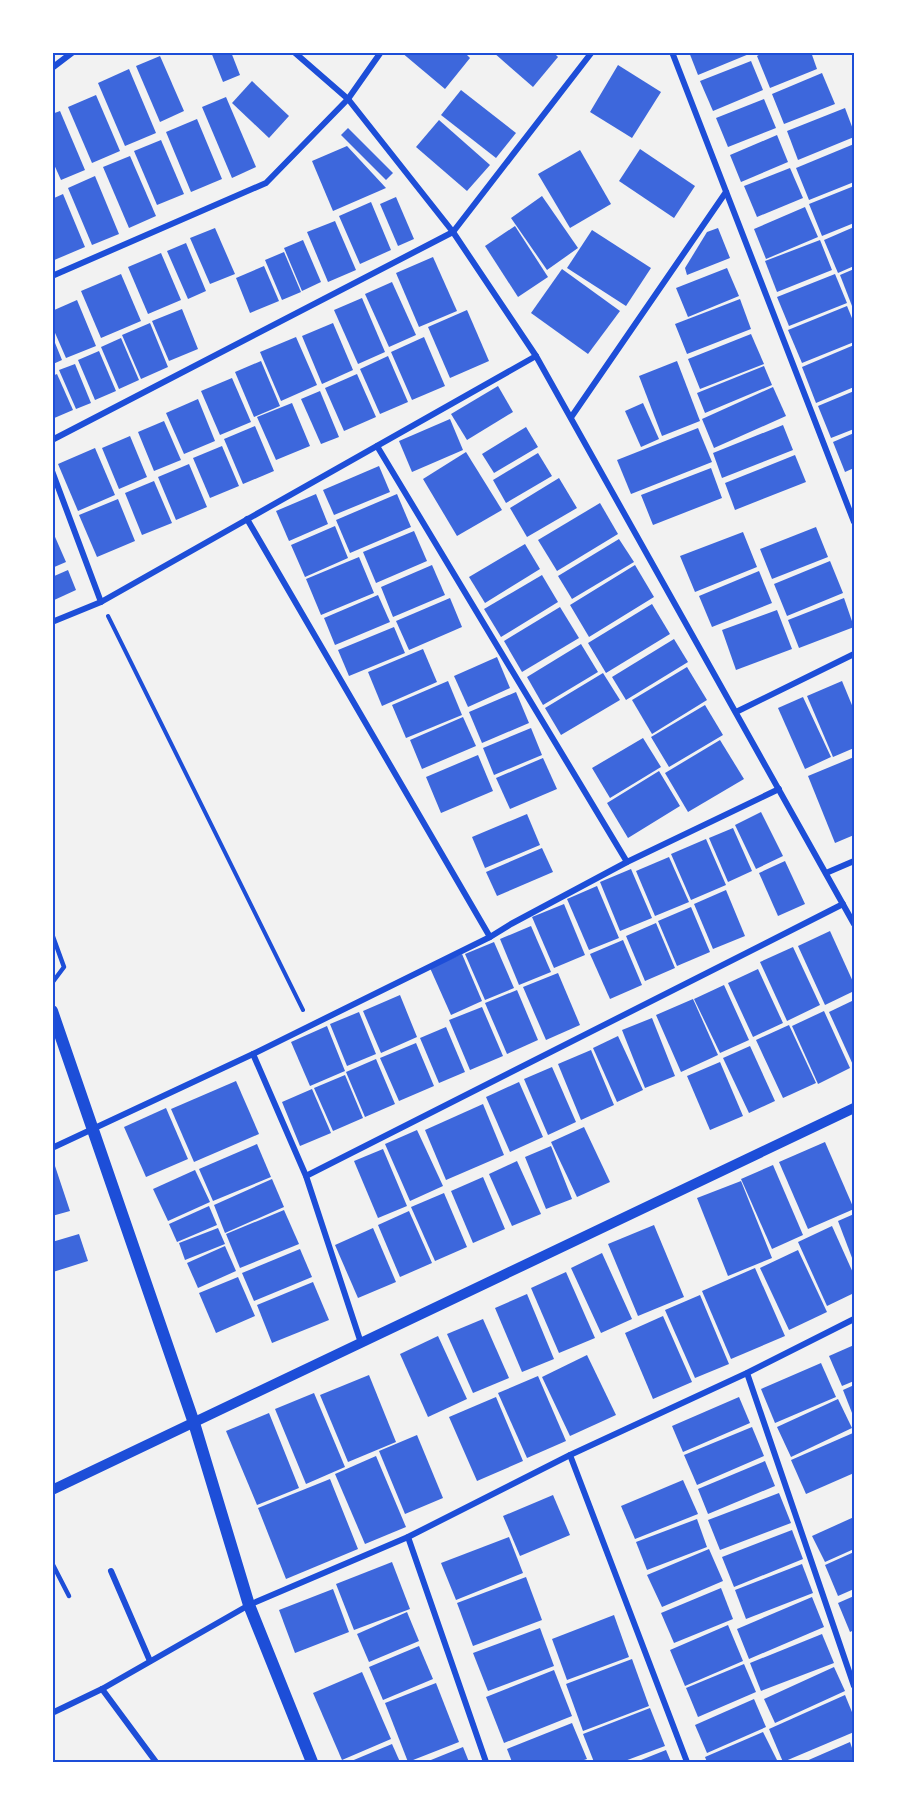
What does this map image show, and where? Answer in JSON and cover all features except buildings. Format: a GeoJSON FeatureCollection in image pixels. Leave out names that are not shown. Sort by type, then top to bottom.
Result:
{"type":"FeatureCollection","features":[{"type":"Feature","properties":{"kind":"main road"},"geometry":{"type":"LineString","coordinates":[[52,1011],[194,1423],[249,1605],[312,1762]]}},
{"type":"Feature","properties":{"kind":"street"},"geometry":{"type":"LineString","coordinates":[[52,68],[73,52]]}},
{"type":"Feature","properties":{"kind":"street"},"geometry":{"type":"LineString","coordinates":[[294,52],[348,99],[453,232],[536,356],[572,416],[855,924]]}},
{"type":"Feature","properties":{"kind":"street"},"geometry":{"type":"LineString","coordinates":[[52,276],[266,183],[348,99],[381,52]]}},
{"type":"Feature","properties":{"kind":"street"},"geometry":{"type":"LineString","coordinates":[[52,440],[453,232],[592,52]]}},
{"type":"Feature","properties":{"kind":"street"},"geometry":{"type":"LineString","coordinates":[[672,52],[855,522]]}},
{"type":"Feature","properties":{"kind":"street"},"geometry":{"type":"LineString","coordinates":[[572,416],[726,192]]}},
{"type":"Feature","properties":{"kind":"street"},"geometry":{"type":"LineString","coordinates":[[52,622],[101,602],[536,356]]}},
{"type":"Feature","properties":{"kind":"street"},"geometry":{"type":"LineString","coordinates":[[376,446],[627,862]]}},
{"type":"Feature","properties":{"kind":"street"},"geometry":{"type":"LineString","coordinates":[[52,471],[101,602]]}},
{"type":"Feature","properties":{"kind":"street"},"geometry":{"type":"LineString","coordinates":[[247,519],[490,937]]}},
{"type":"Feature","properties":{"kind":"street"},"geometry":{"type":"LineString","coordinates":[[736,712],[855,654]]}},
{"type":"Feature","properties":{"kind":"street"},"geometry":{"type":"LineString","coordinates":[[52,1148],[310,1026],[490,937],[627,862],[779,789]]}},
{"type":"Feature","properties":{"kind":"street"},"geometry":{"type":"LineString","coordinates":[[826,873],[855,861]]}},
{"type":"Feature","properties":{"kind":"street"},"geometry":{"type":"LineString","coordinates":[[306,1176],[843,904]]}},
{"type":"Feature","properties":{"kind":"street"},"geometry":{"type":"LineString","coordinates":[[253,1054],[306,1176],[361,1343]]}},
{"type":"Feature","properties":{"kind":"street"},"geometry":{"type":"LineString","coordinates":[[52,1490],[855,1108]]}},
{"type":"Feature","properties":{"kind":"street"},"geometry":{"type":"LineString","coordinates":[[52,1713],[102,1689],[249,1605],[408,1537],[570,1455],[747,1373],[855,1319]]}},
{"type":"Feature","properties":{"kind":"street"},"geometry":{"type":"LineString","coordinates":[[747,1373],[855,1686]]}},
{"type":"Feature","properties":{"kind":"street"},"geometry":{"type":"LineString","coordinates":[[570,1455],[687,1762]]}},
{"type":"Feature","properties":{"kind":"street"},"geometry":{"type":"LineString","coordinates":[[408,1537],[486,1762]]}},
{"type":"Feature","properties":{"kind":"street"},"geometry":{"type":"LineString","coordinates":[[111,1571],[150,1661]]}},
{"type":"Feature","properties":{"kind":"street"},"geometry":{"type":"LineString","coordinates":[[102,1689],[156,1762]]}},
{"type":"Feature","properties":{"kind":"lane"},"geometry":{"type":"LineString","coordinates":[[52,934],[64,967],[52,983]]}},
{"type":"Feature","properties":{"kind":"lane"},"geometry":{"type":"LineString","coordinates":[[52,1563],[69,1596]]}},
{"type":"Feature","properties":{"kind":"path"},"geometry":{"type":"LineString","coordinates":[[101,602],[310,1026]]}}]}
